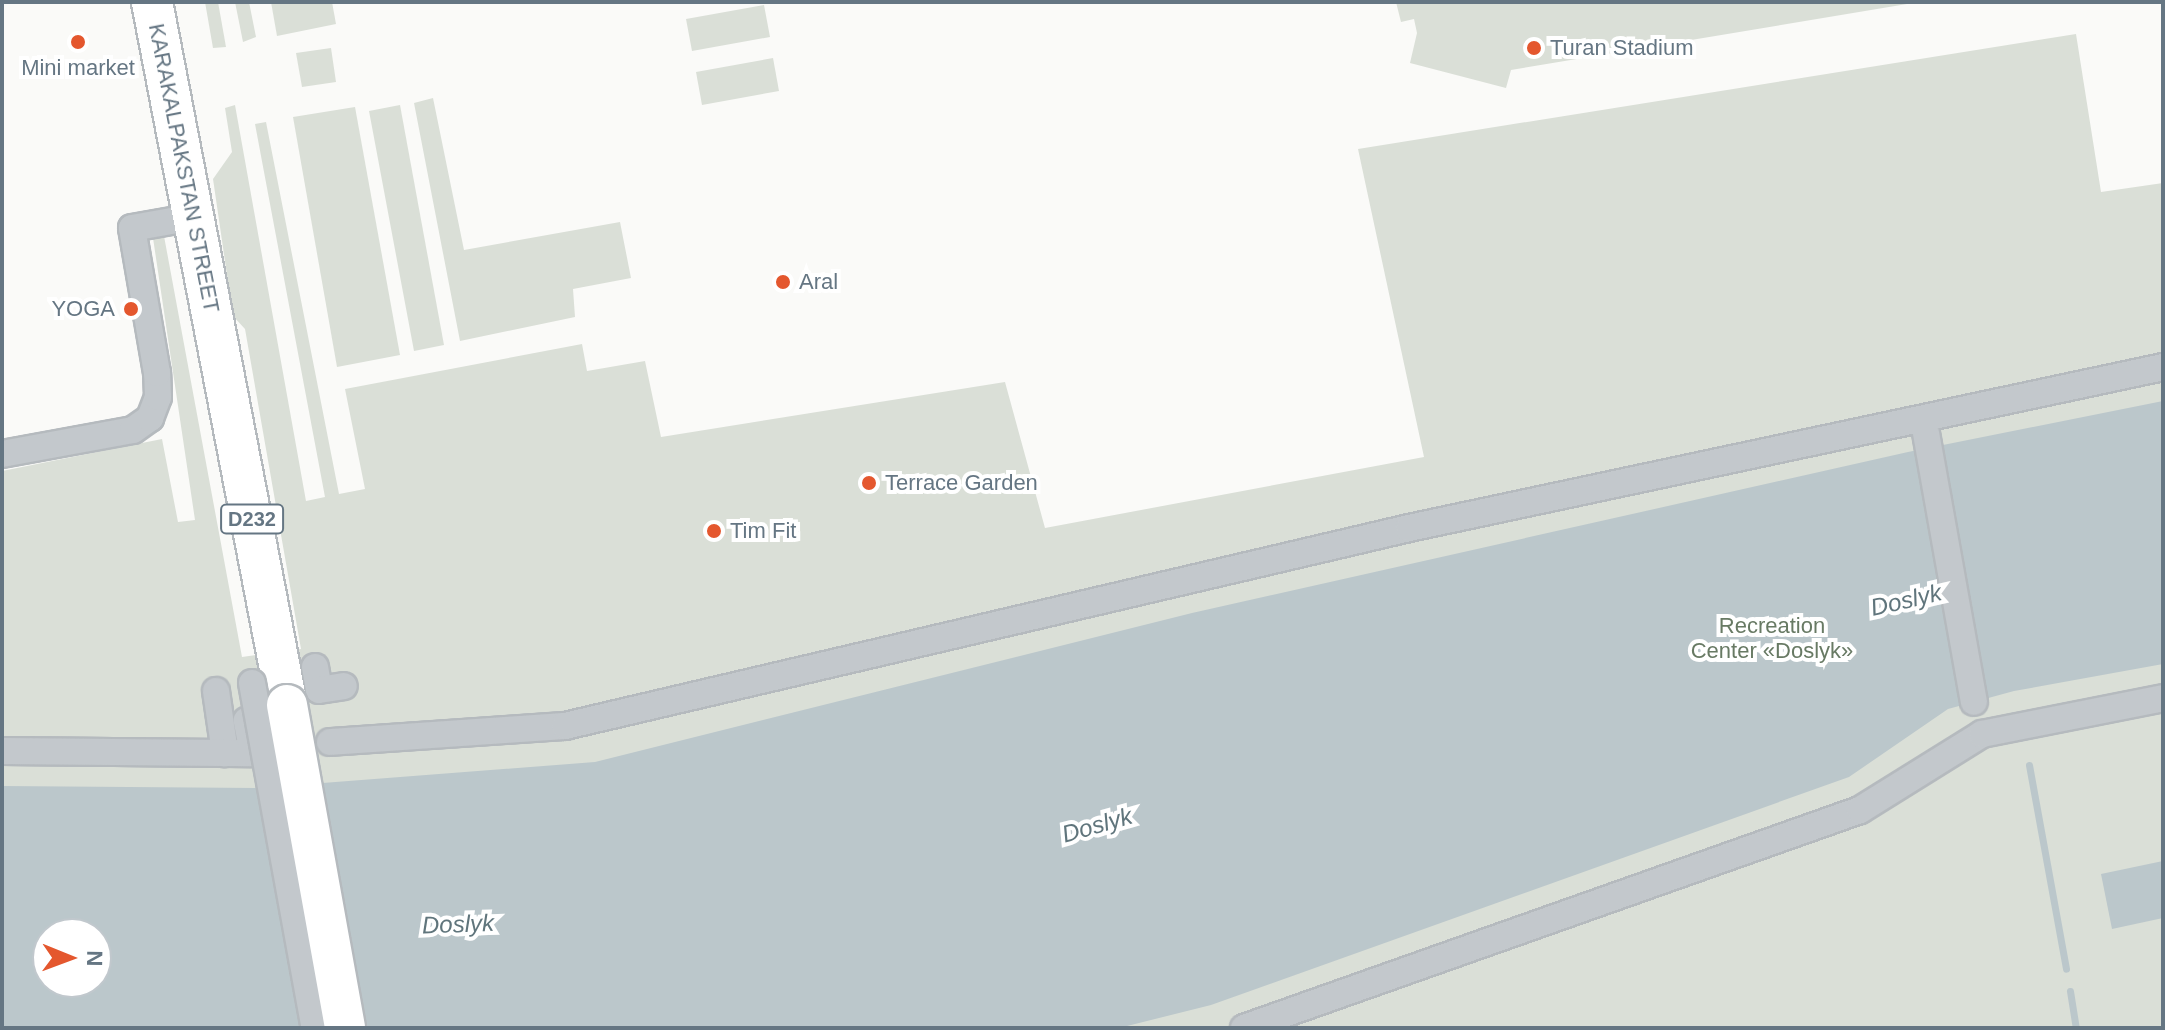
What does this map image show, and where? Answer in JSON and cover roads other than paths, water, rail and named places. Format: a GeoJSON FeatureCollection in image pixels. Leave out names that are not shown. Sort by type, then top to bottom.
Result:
{"type":"FeatureCollection","features":[{"type":"Feature","properties":{"kind":"main road","name":"KARAKALPAKSTAN STREET"},"geometry":{"type":"LineString","coordinates":[[152,2],[287,705],[345,1028]]}},
{"type":"Feature","properties":{"kind":"street"},"geometry":{"type":"LineString","coordinates":[[2,454],[133,430],[150,418],[158,397],[157,373],[132,228],[194,217]]}},
{"type":"Feature","properties":{"kind":"street"},"geometry":{"type":"LineString","coordinates":[[330,742],[565,726],[1409,528],[2163,367]]}},
{"type":"Feature","properties":{"kind":"street"},"geometry":{"type":"LineString","coordinates":[[1926,433],[1974,702]]}},
{"type":"Feature","properties":{"kind":"street"},"geometry":{"type":"LineString","coordinates":[[315,667],[319,690],[344,686]]}},
{"type":"Feature","properties":{"kind":"street"},"geometry":{"type":"LineString","coordinates":[[2,751],[225,753],[253,753],[236,687],[315,1028]]}},
{"type":"Feature","properties":{"kind":"street"},"geometry":{"type":"LineString","coordinates":[[1244,1028],[1860,810],[1982,734],[2163,698]]}},
{"type":"Feature","properties":{"kind":"water","name":"Doslyk"},"geometry":{"type":"Polygon","coordinates":[[[2163,401],[2163,664],[2014,691],[1948,709],[1849,777],[1211,1005],[1119,1028],[2,1028],[2,786],[258,788],[595,762],[1192,613],[1908,452],[2163,401]]]}},
{"type":"Feature","properties":{"kind":"water"},"geometry":{"type":"Polygon","coordinates":[[[2163,861],[2163,918],[2112,929],[2101,874],[2163,861]]]}},
{"type":"Feature","properties":{"kind":"waterway"},"geometry":{"type":"LineString","coordinates":[[2029,765],[2066,969]]}},
{"type":"Feature","properties":{"kind":"waterway"},"geometry":{"type":"LineString","coordinates":[[2070,991],[2076,1028]]}},
{"type":"Feature","properties":{"kind":"place","name":"Mini market"},"geometry":{"type":"Point","coordinates":[78,42]}},
{"type":"Feature","properties":{"kind":"place","name":"Turan Stadium"},"geometry":{"type":"Point","coordinates":[1534,48]}},
{"type":"Feature","properties":{"kind":"place","name":"Aral"},"geometry":{"type":"Point","coordinates":[783,282]}},
{"type":"Feature","properties":{"kind":"place","name":"YOGA"},"geometry":{"type":"Point","coordinates":[131,309]}},
{"type":"Feature","properties":{"kind":"place","name":"Terrace Garden"},"geometry":{"type":"Point","coordinates":[869,483]}},
{"type":"Feature","properties":{"kind":"place","name":"Tim Fit"},"geometry":{"type":"Point","coordinates":[714,531]}},
{"type":"Feature","properties":{"kind":"park label","name":"Recreation Center «Doslyk»"},"geometry":{"type":"Point","coordinates":[1772,638]}}]}
